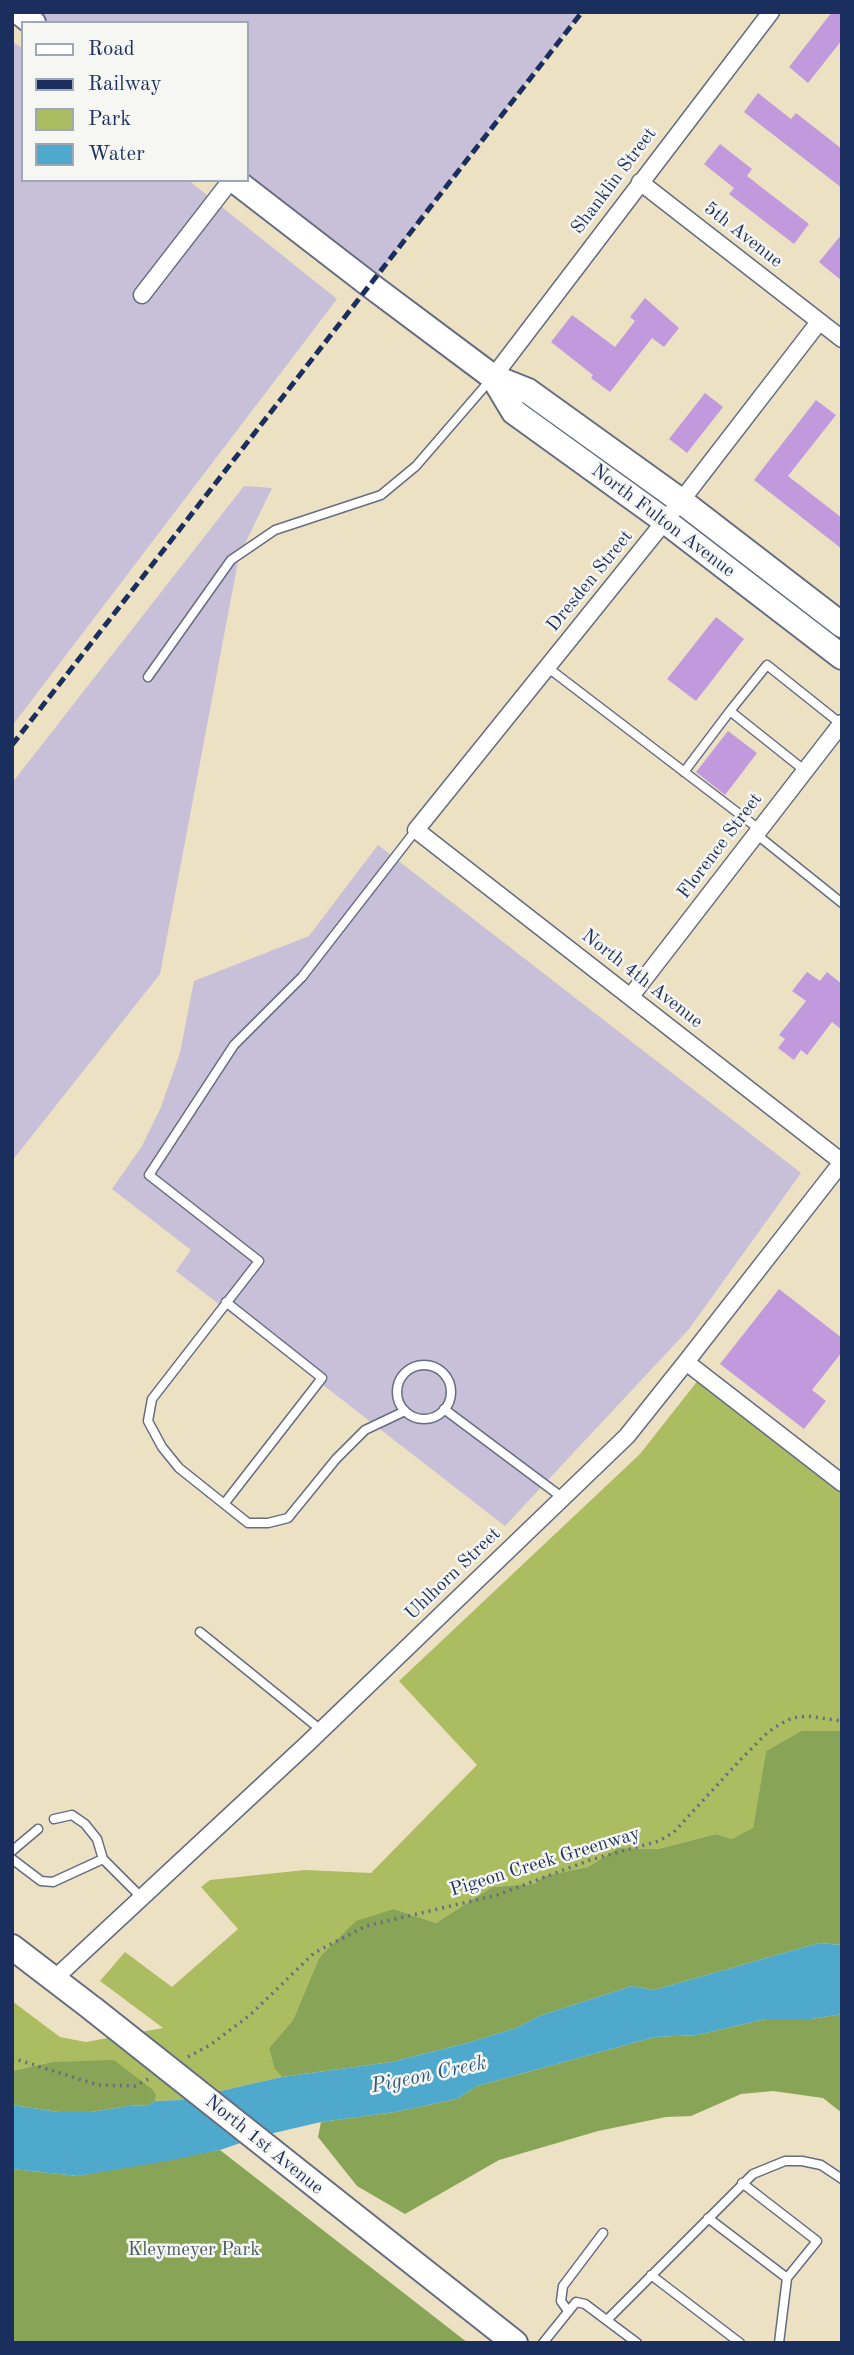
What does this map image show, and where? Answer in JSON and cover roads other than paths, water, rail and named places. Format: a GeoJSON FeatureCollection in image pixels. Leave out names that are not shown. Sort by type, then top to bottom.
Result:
{"type":"FeatureCollection","features":[{"type":"Feature","properties":{"kind":"main road","name":"North Fulton Avenue"},"geometry":{"type":"LineString","coordinates":[[236,182],[493,377],[528,391],[681,500],[842,625]]}},
{"type":"Feature","properties":{"kind":"main road","name":"North Fulton Avenue"},"geometry":{"type":"LineString","coordinates":[[493,377],[514,412],[665,521],[842,657]]}},
{"type":"Feature","properties":{"kind":"main road","name":"North 1st Avenue"},"geometry":{"type":"LineString","coordinates":[[12,1947],[515,2343]]}},
{"type":"Feature","properties":{"kind":"street","name":"Shanklin Street"},"geometry":{"type":"LineString","coordinates":[[493,377],[771,12]]}},
{"type":"Feature","properties":{"kind":"street"},"geometry":{"type":"LineString","coordinates":[[142,295],[231,182]]}},
{"type":"Feature","properties":{"kind":"street","name":"5th Avenue"},"geometry":{"type":"LineString","coordinates":[[640,182],[842,339]]}},
{"type":"Feature","properties":{"kind":"street","name":"Dresden Street"},"geometry":{"type":"LineString","coordinates":[[416,830],[665,521],[820,322]]}},
{"type":"Feature","properties":{"kind":"street","name":"Florence Street"},"geometry":{"type":"LineString","coordinates":[[631,996],[841,724]]}},
{"type":"Feature","properties":{"kind":"street","name":"North 4th Avenue"},"geometry":{"type":"LineString","coordinates":[[416,830],[842,1162]]}},
{"type":"Feature","properties":{"kind":"street","name":"Uhlhorn Street"},"geometry":{"type":"LineString","coordinates":[[54,1980],[321,1730],[626,1436],[842,1162]]}},
{"type":"Feature","properties":{"kind":"street"},"geometry":{"type":"LineString","coordinates":[[686,1363],[842,1483]]}},
{"type":"Feature","properties":{"kind":"lane"},"geometry":{"type":"LineString","coordinates":[[148,677],[231,560],[275,530],[381,495],[416,466],[493,377]]}},
{"type":"Feature","properties":{"kind":"lane"},"geometry":{"type":"LineString","coordinates":[[684,772],[767,665],[841,724]]}},
{"type":"Feature","properties":{"kind":"lane"},"geometry":{"type":"LineString","coordinates":[[547,667],[684,772],[842,903]]}},
{"type":"Feature","properties":{"kind":"lane"},"geometry":{"type":"LineString","coordinates":[[730,711],[804,770]]}},
{"type":"Feature","properties":{"kind":"lane"},"geometry":{"type":"LineString","coordinates":[[405,1411],[365,1430],[336,1459],[288,1518],[268,1523],[248,1523],[179,1468],[162,1447],[148,1421],[152,1399],[258,1261],[149,1175],[234,1045],[302,977],[416,830]]}},
{"type":"Feature","properties":{"kind":"lane"},"geometry":{"type":"LineString","coordinates":[[224,1503],[322,1378],[226,1302]]}},
{"type":"Feature","properties":{"kind":"lane"},"geometry":{"type":"LineString","coordinates":[[425,1366],[441,1372],[450,1386],[451,1394],[444,1409],[435,1417],[426,1419],[417,1419],[405,1411],[398,1400],[398,1383],[409,1370],[425,1366]]}},
{"type":"Feature","properties":{"kind":"lane"},"geometry":{"type":"LineString","coordinates":[[444,1409],[563,1498]]}},
{"type":"Feature","properties":{"kind":"lane"},"geometry":{"type":"LineString","coordinates":[[200,1632],[321,1730]]}},
{"type":"Feature","properties":{"kind":"lane"},"geometry":{"type":"LineString","coordinates":[[54,1819],[72,1815],[85,1825],[97,1839],[103,1859],[141,1897]]}},
{"type":"Feature","properties":{"kind":"lane"},"geometry":{"type":"LineString","coordinates":[[12,1852],[38,1829]]}},
{"type":"Feature","properties":{"kind":"lane"},"geometry":{"type":"LineString","coordinates":[[12,1859],[41,1881],[53,1882],[103,1859]]}},
{"type":"Feature","properties":{"kind":"lane"},"geometry":{"type":"LineString","coordinates":[[607,2320],[753,2174],[785,2161],[802,2161],[821,2165],[842,2179]]}},
{"type":"Feature","properties":{"kind":"lane"},"geometry":{"type":"LineString","coordinates":[[742,2183],[817,2241],[787,2278],[779,2343]]}},
{"type":"Feature","properties":{"kind":"lane"},"geometry":{"type":"LineString","coordinates":[[708,2218],[787,2278]]}},
{"type":"Feature","properties":{"kind":"lane"},"geometry":{"type":"LineString","coordinates":[[568,2312],[561,2301],[563,2286],[603,2234]]}},
{"type":"Feature","properties":{"kind":"lane"},"geometry":{"type":"LineString","coordinates":[[652,2275],[740,2343]]}},
{"type":"Feature","properties":{"kind":"lane"},"geometry":{"type":"LineString","coordinates":[[544,2343],[576,2302],[585,2304],[637,2343]]}},
{"type":"Feature","properties":{"kind":"water","name":"Pigeon Creek"},"geometry":{"type":"Polygon","coordinates":[[[819,1943],[842,1945],[842,2014],[811,2019],[766,2019],[697,2035],[655,2037],[477,2086],[457,2099],[395,2112],[321,2122],[261,2136],[220,2150],[167,2161],[78,2176],[12,2169],[12,2105],[59,2112],[91,2112],[149,2105],[155,2101],[181,2100],[282,2077],[391,2062],[516,2028],[539,2016],[632,1986],[654,1990],[819,1943]]]}},
{"type":"Feature","properties":{"kind":"railway"},"geometry":{"type":"LineString","coordinates":[[12,745],[582,12]]}},
{"type":"Feature","properties":{"kind":"park label","name":"Kleymeyer Park"},"geometry":{"type":"Point","coordinates":[194,2250]}}]}
